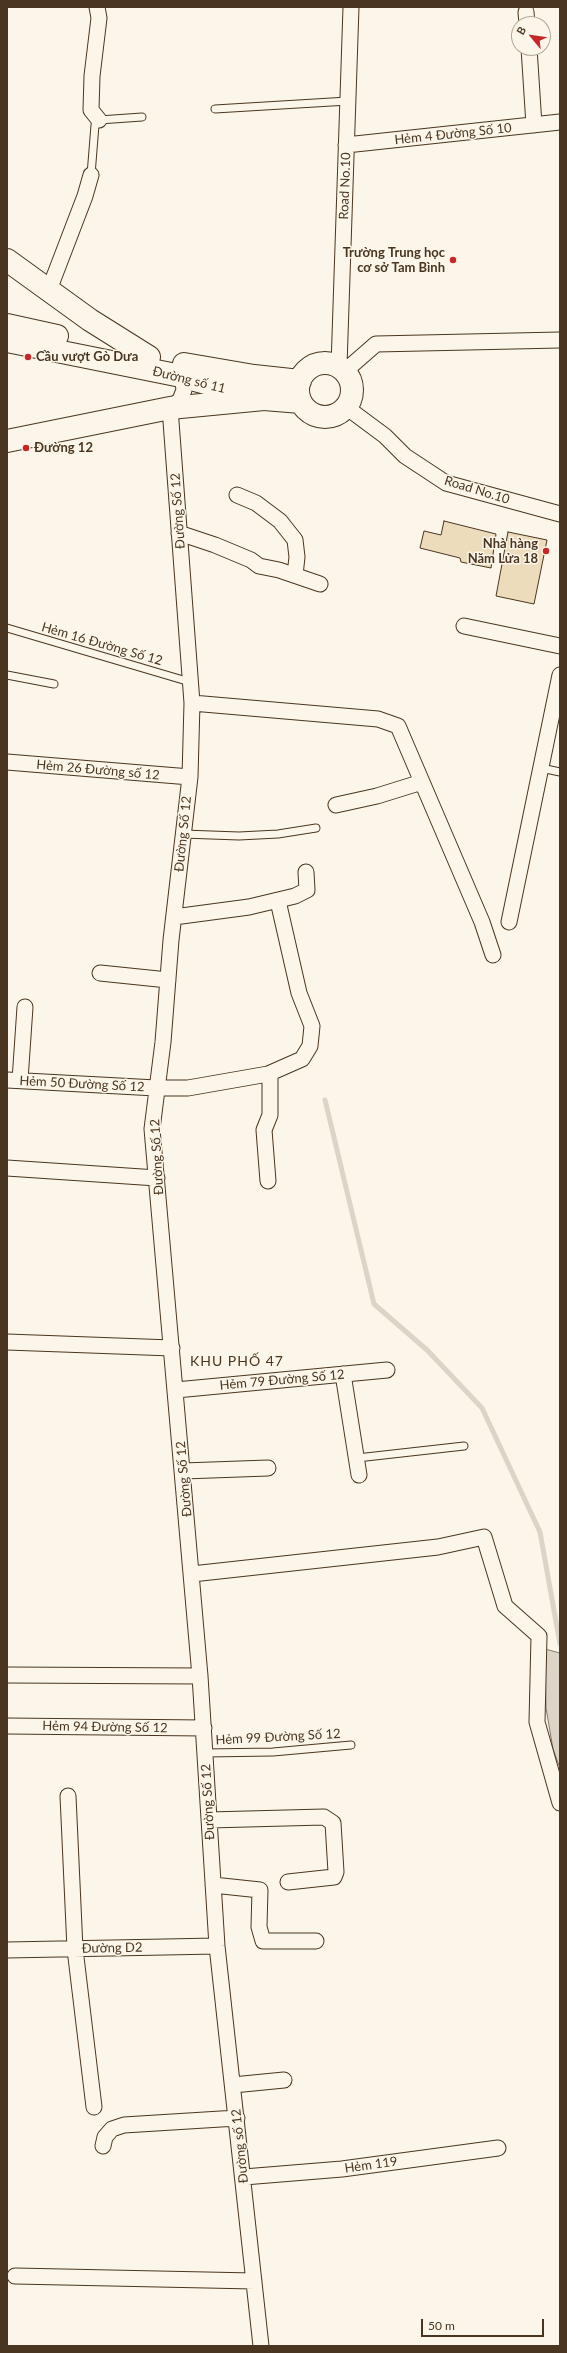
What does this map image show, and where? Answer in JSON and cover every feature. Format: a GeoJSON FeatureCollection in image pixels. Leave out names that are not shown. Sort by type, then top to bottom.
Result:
{"type":"FeatureCollection","features":[{"type":"Feature","properties":{"kind":"main road"},"geometry":{"type":"LineString","coordinates":[[7,260],[149,357]]}},
{"type":"Feature","properties":{"kind":"main road","name":"Đường số 11"},"geometry":{"type":"LineString","coordinates":[[7,325],[149,357],[254,376],[300,392]]}},
{"type":"Feature","properties":{"kind":"main road","name":"Đường số 11"},"geometry":{"type":"LineString","coordinates":[[7,341],[176,375],[264,399],[300,392]]}},
{"type":"Feature","properties":{"kind":"main road"},"geometry":{"type":"LineString","coordinates":[[330,363],[342,369],[352,388],[346,407],[335,415],[322,416],[310,412],[300,392],[303,374],[315,365],[330,363]]}},
{"type":"Feature","properties":{"kind":"main road"},"geometry":{"type":"LineString","coordinates":[[7,442],[170,408],[264,399]]}},
{"type":"Feature","properties":{"kind":"street"},"geometry":{"type":"LineString","coordinates":[[97,7],[99,18],[92,76],[91,110],[97,123]]}},
{"type":"Feature","properties":{"kind":"street","name":"Road No.10"},"geometry":{"type":"LineString","coordinates":[[342,369],[346,145],[351,7]]}},
{"type":"Feature","properties":{"kind":"street"},"geometry":{"type":"LineString","coordinates":[[530,56],[534,125]]}},
{"type":"Feature","properties":{"kind":"street","name":"Hẻm 4 Đường Số 10"},"geometry":{"type":"LineString","coordinates":[[346,145],[560,122]]}},
{"type":"Feature","properties":{"kind":"street"},"geometry":{"type":"LineString","coordinates":[[49,290],[85,196],[91,175]]}},
{"type":"Feature","properties":{"kind":"street"},"geometry":{"type":"LineString","coordinates":[[342,369],[376,344],[560,340]]}},
{"type":"Feature","properties":{"kind":"street"},"geometry":{"type":"LineString","coordinates":[[170,408],[180,400],[184,390],[183,382],[176,375]]}},
{"type":"Feature","properties":{"kind":"street","name":"Road No.10"},"geometry":{"type":"LineString","coordinates":[[346,407],[385,436],[405,456],[446,483],[560,514]]}},
{"type":"Feature","properties":{"kind":"street","name":"Đường Số 12"},"geometry":{"type":"LineString","coordinates":[[170,408],[192,703],[190,778],[174,917],[164,1042],[156,1088],[152,1129],[192,1574],[204,1728],[217,1946]]}},
{"type":"Feature","properties":{"kind":"street"},"geometry":{"type":"LineString","coordinates":[[238,495],[256,504],[280,521],[295,540],[298,557],[295,575]]}},
{"type":"Feature","properties":{"kind":"street"},"geometry":{"type":"LineString","coordinates":[[180,533],[251,560],[259,566],[295,575],[320,584]]}},
{"type":"Feature","properties":{"kind":"street"},"geometry":{"type":"LineString","coordinates":[[464,626],[560,646]]}},
{"type":"Feature","properties":{"kind":"street"},"geometry":{"type":"LineString","coordinates":[[509,922],[541,768],[558,697],[560,675]]}},
{"type":"Feature","properties":{"kind":"street"},"geometry":{"type":"LineString","coordinates":[[192,703],[378,718],[398,726],[482,922],[493,955]]}},
{"type":"Feature","properties":{"kind":"street","name":"Hẻm 26 Đường số 12"},"geometry":{"type":"LineString","coordinates":[[7,762],[190,778]]}},
{"type":"Feature","properties":{"kind":"street"},"geometry":{"type":"LineString","coordinates":[[336,805],[377,796],[422,782]]}},
{"type":"Feature","properties":{"kind":"street"},"geometry":{"type":"LineString","coordinates":[[174,917],[278,901],[307,890],[306,872]]}},
{"type":"Feature","properties":{"kind":"street","name":"Hẻm 50 Đường Số 12"},"geometry":{"type":"LineString","coordinates":[[13,1080],[156,1088],[188,1088],[268,1074],[302,1059],[310,1046],[312,1026],[299,993],[278,901]]}},
{"type":"Feature","properties":{"kind":"street"},"geometry":{"type":"LineString","coordinates":[[100,973],[168,980]]}},
{"type":"Feature","properties":{"kind":"street"},"geometry":{"type":"LineString","coordinates":[[13,1080],[25,1007]]}},
{"type":"Feature","properties":{"kind":"street"},"geometry":{"type":"LineString","coordinates":[[268,1074],[270,1078],[270,1116],[264,1130],[268,1181]]}},
{"type":"Feature","properties":{"kind":"street"},"geometry":{"type":"LineString","coordinates":[[7,1168],[157,1178]]}},
{"type":"Feature","properties":{"kind":"street"},"geometry":{"type":"LineString","coordinates":[[7,1342],[172,1348]]}},
{"type":"Feature","properties":{"kind":"street","name":"Hẻm 79 Đường Số 12"},"geometry":{"type":"LineString","coordinates":[[176,1390],[388,1370]]}},
{"type":"Feature","properties":{"kind":"street"},"geometry":{"type":"LineString","coordinates":[[343,1374],[359,1476]]}},
{"type":"Feature","properties":{"kind":"street"},"geometry":{"type":"LineString","coordinates":[[183,1471],[268,1468]]}},
{"type":"Feature","properties":{"kind":"street"},"geometry":{"type":"LineString","coordinates":[[192,1574],[438,1547],[484,1537],[505,1606],[539,1636],[537,1722],[560,1803]]}},
{"type":"Feature","properties":{"kind":"street"},"geometry":{"type":"LineString","coordinates":[[7,1675],[200,1676]]}},
{"type":"Feature","properties":{"kind":"street","name":"Hẻm 94 Đường Số 12"},"geometry":{"type":"LineString","coordinates":[[7,1726],[204,1728]]}},
{"type":"Feature","properties":{"kind":"street"},"geometry":{"type":"LineString","coordinates":[[68,1796],[75,1949],[94,2108]]}},
{"type":"Feature","properties":{"kind":"street"},"geometry":{"type":"LineString","coordinates":[[209,1820],[324,1818],[333,1823],[336,1872],[334,1877],[288,1882]]}},
{"type":"Feature","properties":{"kind":"street"},"geometry":{"type":"LineString","coordinates":[[213,1885],[260,1890],[259,1927],[263,1941],[316,1941]]}},
{"type":"Feature","properties":{"kind":"street","name":"Đường D2"},"geometry":{"type":"LineString","coordinates":[[7,1950],[217,1946]]}},
{"type":"Feature","properties":{"kind":"street","name":"Đường số 12"},"geometry":{"type":"LineString","coordinates":[[217,1946],[244,2177],[261,2346]]}},
{"type":"Feature","properties":{"kind":"street"},"geometry":{"type":"LineString","coordinates":[[233,2085],[284,2080]]}},
{"type":"Feature","properties":{"kind":"street"},"geometry":{"type":"LineString","coordinates":[[102,2146],[105,2137],[112,2129],[124,2125],[237,2118]]}},
{"type":"Feature","properties":{"kind":"street","name":"Hẻm 119"},"geometry":{"type":"LineString","coordinates":[[244,2177],[342,2169],[498,2148]]}},
{"type":"Feature","properties":{"kind":"street"},"geometry":{"type":"LineString","coordinates":[[15,2276],[254,2281]]}},
{"type":"Feature","properties":{"kind":"lane"},"geometry":{"type":"LineString","coordinates":[[215,109],[348,101]]}},
{"type":"Feature","properties":{"kind":"lane"},"geometry":{"type":"LineString","coordinates":[[91,175],[97,123],[142,117]]}},
{"type":"Feature","properties":{"kind":"lane","name":"Hẻm 16 Đường Số 12"},"geometry":{"type":"LineString","coordinates":[[7,628],[190,682]]}},
{"type":"Feature","properties":{"kind":"lane"},"geometry":{"type":"LineString","coordinates":[[7,675],[54,684]]}},
{"type":"Feature","properties":{"kind":"lane"},"geometry":{"type":"LineString","coordinates":[[541,768],[560,772]]}},
{"type":"Feature","properties":{"kind":"lane"},"geometry":{"type":"LineString","coordinates":[[183,834],[239,836],[278,834],[316,828]]}},
{"type":"Feature","properties":{"kind":"lane"},"geometry":{"type":"LineString","coordinates":[[357,1458],[464,1446]]}},
{"type":"Feature","properties":{"kind":"lane","name":"Hẻm 99 Đường Số 12"},"geometry":{"type":"LineString","coordinates":[[205,1753],[273,1752],[351,1745]]}},
{"type":"Feature","properties":{"kind":"shaded area"},"geometry":{"type":"Polygon","coordinates":[[[545,1649],[560,1653],[560,1768],[553,1749],[546,1708],[545,1649]]]}},
{"type":"Feature","properties":{"kind":"building"},"geometry":{"type":"Polygon","coordinates":[[[444,521],[496,534],[491,568],[461,562],[460,558],[420,548],[424,531],[441,535],[444,521]]]}},
{"type":"Feature","properties":{"kind":"building"},"geometry":{"type":"Polygon","coordinates":[[[508,532],[547,540],[534,604],[496,596],[508,532]]]}},
{"type":"Feature","properties":{"kind":"waterway"},"geometry":{"type":"LineString","coordinates":[[325,1100],[374,1304],[427,1350],[482,1408],[540,1532],[560,1644]]}},
{"type":"Feature","properties":{"kind":"place","name":"Trường Trung học cơ sở Tam Bình"},"geometry":{"type":"Point","coordinates":[453,260]}},
{"type":"Feature","properties":{"kind":"place","name":"Cầu vượt Gò Dưa"},"geometry":{"type":"Point","coordinates":[28,357]}},
{"type":"Feature","properties":{"kind":"place","name":"Đường 12"},"geometry":{"type":"Point","coordinates":[26,448]}},
{"type":"Feature","properties":{"kind":"place","name":"Nhà hàng Năm Lửa 18"},"geometry":{"type":"Point","coordinates":[546,551]}},
{"type":"Feature","properties":{"kind":"district","name":"KHU PHỐ 47"},"geometry":{"type":"Point","coordinates":[237,1361]}}]}
